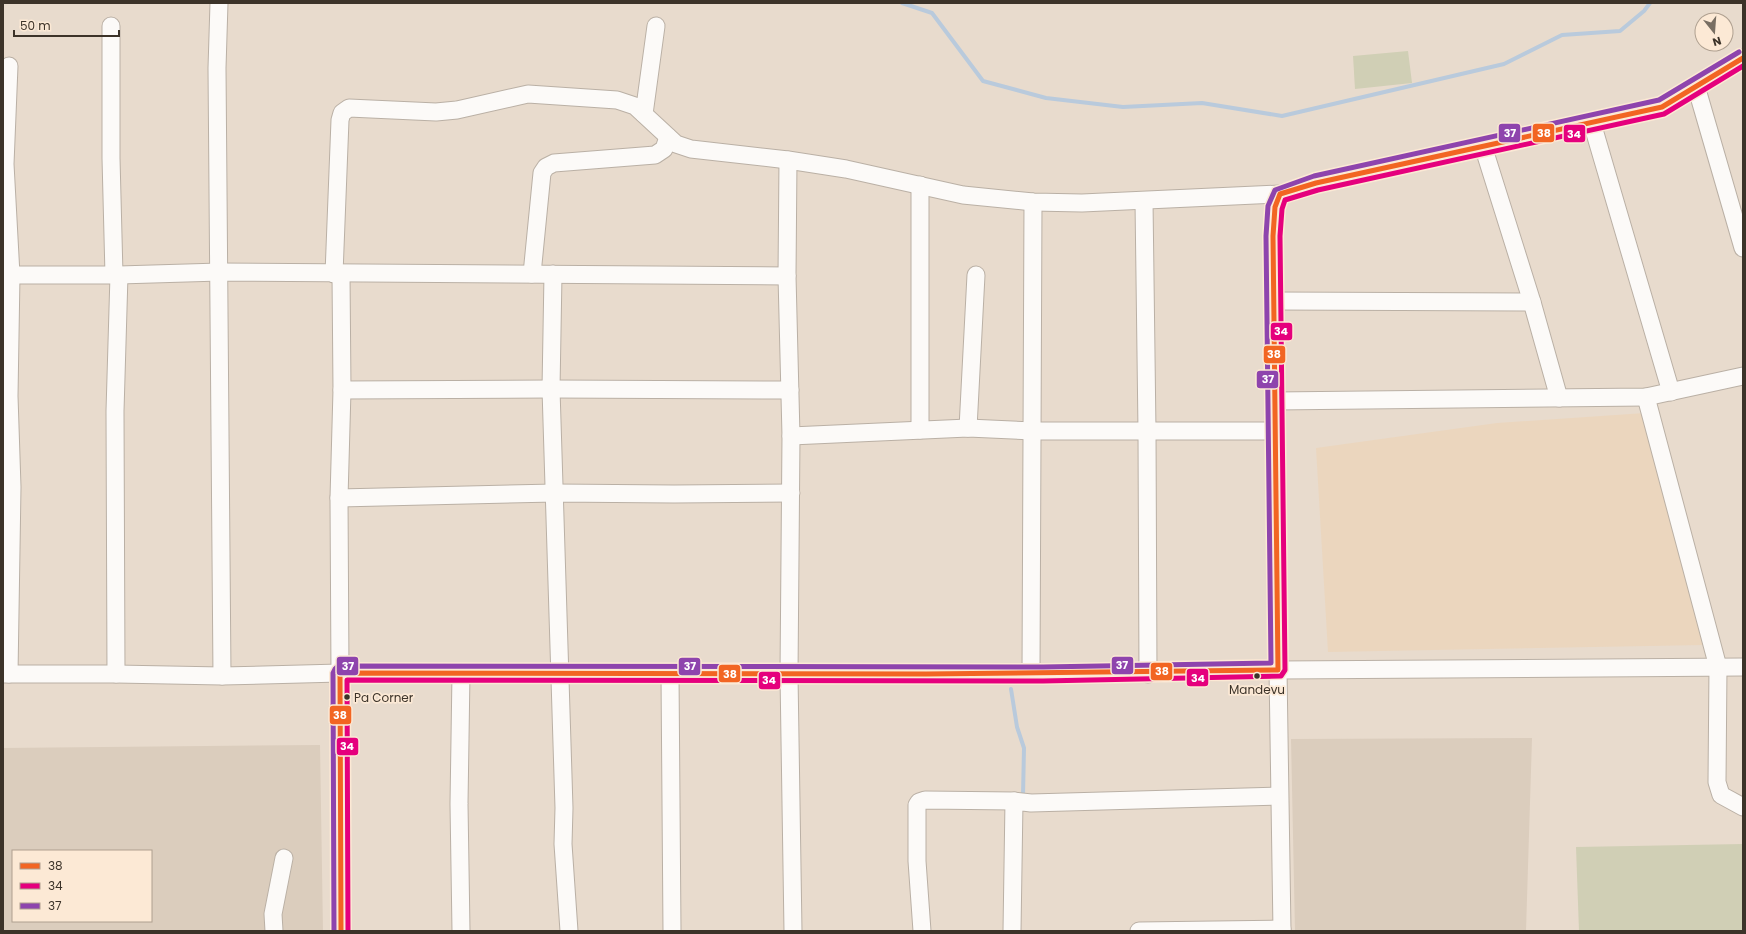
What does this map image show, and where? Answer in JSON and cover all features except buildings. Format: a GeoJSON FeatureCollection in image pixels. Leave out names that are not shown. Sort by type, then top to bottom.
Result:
{"type":"FeatureCollection","features":[{"type":"Feature","properties":{"kind":"street"},"geometry":{"type":"LineString","coordinates":[[219,3],[217,68],[220,272],[222,676]]}},
{"type":"Feature","properties":{"kind":"street"},"geometry":{"type":"LineString","coordinates":[[111,26],[112,158],[116,275],[116,674]]}},
{"type":"Feature","properties":{"kind":"street"},"geometry":{"type":"LineString","coordinates":[[644,114],[656,26]]}},
{"type":"Feature","properties":{"kind":"street"},"geometry":{"type":"LineString","coordinates":[[341,931],[339,498],[342,390],[337,274],[340,120],[342,113],[349,108],[436,112],[457,110],[528,94],[617,100],[635,106],[676,144],[691,149],[788,160],[846,169],[963,195],[1034,202],[1082,203],[1144,201],[1280,194],[1316,183],[1662,107],[1743,58]]}},
{"type":"Feature","properties":{"kind":"street"},"geometry":{"type":"LineString","coordinates":[[8,66],[5,164],[11,275],[9,396],[12,486],[6,674],[222,676],[340,673],[461,673],[789,676],[1148,674],[1278,670],[1743,667]]}},
{"type":"Feature","properties":{"kind":"street"},"geometry":{"type":"LineString","coordinates":[[1696,86],[1743,248]]}},
{"type":"Feature","properties":{"kind":"street"},"geometry":{"type":"LineString","coordinates":[[1592,123],[1671,392]]}},
{"type":"Feature","properties":{"kind":"street"},"geometry":{"type":"LineString","coordinates":[[532,274],[542,174],[546,167],[554,163],[655,155],[664,149],[668,137]]}},
{"type":"Feature","properties":{"kind":"street"},"geometry":{"type":"LineString","coordinates":[[1483,146],[1532,302],[1559,398]]}},
{"type":"Feature","properties":{"kind":"street"},"geometry":{"type":"LineString","coordinates":[[788,160],[787,276],[791,436],[789,676],[793,931]]}},
{"type":"Feature","properties":{"kind":"street"},"geometry":{"type":"LineString","coordinates":[[920,186],[920,430]]}},
{"type":"Feature","properties":{"kind":"street"},"geometry":{"type":"LineString","coordinates":[[1139,931],[1282,930],[1279,796],[1273,236],[1275,207],[1280,194]]}},
{"type":"Feature","properties":{"kind":"street"},"geometry":{"type":"LineString","coordinates":[[1144,201],[1148,674]]}},
{"type":"Feature","properties":{"kind":"street"},"geometry":{"type":"LineString","coordinates":[[1031,674],[1033,431],[1032,289],[1034,202]]}},
{"type":"Feature","properties":{"kind":"street"},"geometry":{"type":"LineString","coordinates":[[11,275],[116,275],[220,272],[787,276]]}},
{"type":"Feature","properties":{"kind":"street"},"geometry":{"type":"LineString","coordinates":[[553,274],[551,389],[563,844],[569,931]]}},
{"type":"Feature","properties":{"kind":"street"},"geometry":{"type":"LineString","coordinates":[[968,428],[976,275]]}},
{"type":"Feature","properties":{"kind":"street"},"geometry":{"type":"LineString","coordinates":[[1274,301],[1532,302]]}},
{"type":"Feature","properties":{"kind":"street"},"geometry":{"type":"LineString","coordinates":[[1275,401],[1646,398],[1743,376]]}},
{"type":"Feature","properties":{"kind":"street"},"geometry":{"type":"LineString","coordinates":[[342,390],[790,390]]}},
{"type":"Feature","properties":{"kind":"street"},"geometry":{"type":"LineString","coordinates":[[1646,398],[1718,667],[1717,782],[1721,795],[1743,807]]}},
{"type":"Feature","properties":{"kind":"street"},"geometry":{"type":"LineString","coordinates":[[791,436],[968,428],[1033,431],[1275,431]]}},
{"type":"Feature","properties":{"kind":"street"},"geometry":{"type":"LineString","coordinates":[[339,498],[554,493],[791,493]]}},
{"type":"Feature","properties":{"kind":"street"},"geometry":{"type":"LineString","coordinates":[[461,673],[459,804],[461,931]]}},
{"type":"Feature","properties":{"kind":"street"},"geometry":{"type":"LineString","coordinates":[[670,674],[672,931]]}},
{"type":"Feature","properties":{"kind":"street"},"geometry":{"type":"LineString","coordinates":[[922,931],[917,861],[917,805],[919,802],[925,800],[1014,801],[1031,803],[1279,796]]}},
{"type":"Feature","properties":{"kind":"street"},"geometry":{"type":"LineString","coordinates":[[1012,931],[1014,801]]}},
{"type":"Feature","properties":{"kind":"street"},"geometry":{"type":"LineString","coordinates":[[274,931],[273,914],[284,858]]}},
{"type":"Feature","properties":{"kind":"shaded area"},"geometry":{"type":"Polygon","coordinates":[[[1645,413],[1704,645],[1328,652],[1316,448],[1497,423],[1645,413]]]}},
{"type":"Feature","properties":{"kind":"shaded area"},"geometry":{"type":"Polygon","coordinates":[[[1532,738],[1526,931],[1295,931],[1291,739],[1532,738]]]}},
{"type":"Feature","properties":{"kind":"shaded area"},"geometry":{"type":"Polygon","coordinates":[[[320,745],[323,931],[3,931],[3,748],[320,745]]]}},
{"type":"Feature","properties":{"kind":"green space"},"geometry":{"type":"Polygon","coordinates":[[[1408,51],[1412,83],[1355,89],[1353,56],[1408,51]]]}},
{"type":"Feature","properties":{"kind":"green space"},"geometry":{"type":"Polygon","coordinates":[[[1743,844],[1743,931],[1579,931],[1576,847],[1743,844]]]}},
{"type":"Feature","properties":{"kind":"waterway"},"geometry":{"type":"LineString","coordinates":[[902,3],[932,13],[983,81],[1046,98],[1123,107],[1202,103],[1282,116],[1504,64],[1562,35],[1620,31],[1644,11],[1650,3]]}},
{"type":"Feature","properties":{"kind":"waterway"},"geometry":{"type":"LineString","coordinates":[[1011,689],[1017,727],[1024,748],[1023,796]]}},
{"type":"Feature","properties":{"kind":"transit line","name":"37"},"geometry":{"type":"LineString","coordinates":[[334,931],[333,673],[338,666],[1043,667],[1271,663],[1266,236],[1268,206],[1275,190],[1314,176],[1659,100],[1739,52]]}},
{"type":"Feature","properties":{"kind":"transit line","name":"38"},"geometry":{"type":"LineString","coordinates":[[341,931],[340,673],[926,674],[1278,670],[1273,236],[1275,207],[1280,194],[1316,183],[1662,107],[1743,58]]}},
{"type":"Feature","properties":{"kind":"transit line","name":"34"},"geometry":{"type":"LineString","coordinates":[[348,931],[347,680],[1043,681],[1281,676],[1285,670],[1280,236],[1282,209],[1285,200],[1318,190],[1664,114],[1743,66]]}},
{"type":"Feature","properties":{"kind":"place","name":"Mandevu"},"geometry":{"type":"Point","coordinates":[1257,676]}},
{"type":"Feature","properties":{"kind":"place","name":"Pa Corner"},"geometry":{"type":"Point","coordinates":[347,697]}}]}
